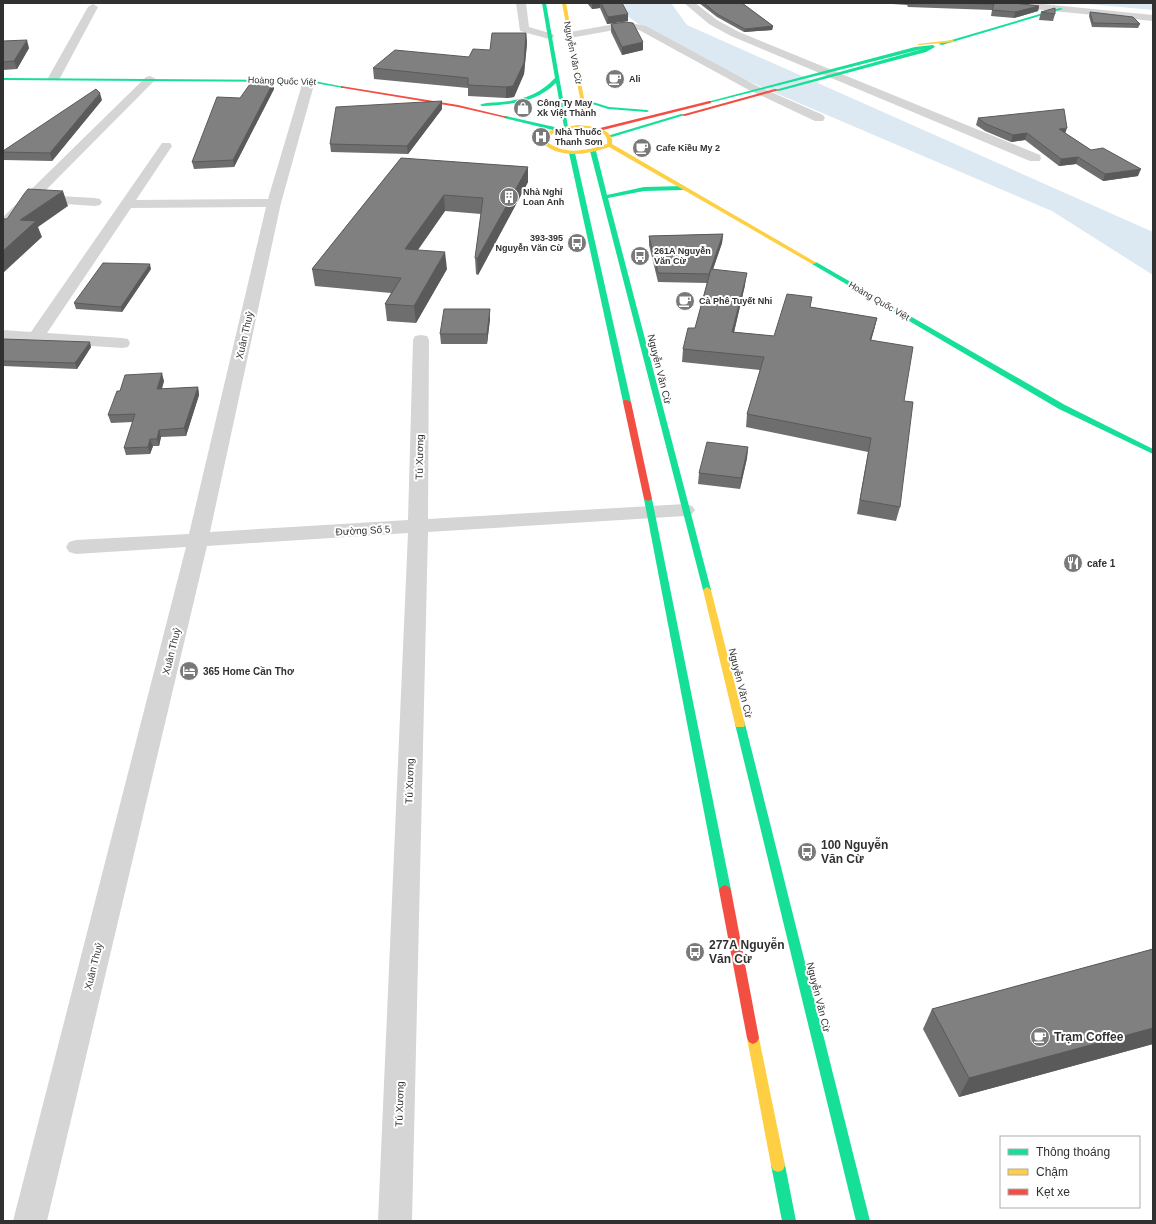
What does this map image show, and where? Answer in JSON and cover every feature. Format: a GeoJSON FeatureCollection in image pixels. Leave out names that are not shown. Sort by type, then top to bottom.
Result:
{"type":"FeatureCollection","features":[{"type":"Feature","properties":{"kind":"main road","name":"Nguyễn Văn Cừ"},"geometry":{"type":"LineString","coordinates":[[544,3],[546,22],[566,127]]}},
{"type":"Feature","properties":{"kind":"main road","name":"Nguyễn Văn Cừ"},"geometry":{"type":"LineString","coordinates":[[564,3],[588,127]]}},
{"type":"Feature","properties":{"kind":"main road"},"geometry":{"type":"LineString","coordinates":[[682,112],[609,141],[593,151],[572,153],[560,151],[544,144],[542,140],[544,136],[557,129],[566,127],[588,127],[598,129],[682,112],[917,48],[953,41],[1061,9]]}},
{"type":"Feature","properties":{"kind":"main road"},"geometry":{"type":"LineString","coordinates":[[818,69],[905,45],[953,41]]}},
{"type":"Feature","properties":{"kind":"main road"},"geometry":{"type":"LineString","coordinates":[[846,80],[934,55],[953,41]]}},
{"type":"Feature","properties":{"kind":"main road","name":"Hoàng Quốc Việt"},"geometry":{"type":"LineString","coordinates":[[3,79],[309,80],[439,103],[557,129]]}},
{"type":"Feature","properties":{"kind":"main road"},"geometry":{"type":"LineString","coordinates":[[439,103],[481,105],[510,103],[536,97],[553,86],[557,79]]}},
{"type":"Feature","properties":{"kind":"main road"},"geometry":{"type":"LineString","coordinates":[[582,99],[608,108],[632,111],[654,110],[751,87]]}},
{"type":"Feature","properties":{"kind":"main road"},"geometry":{"type":"LineString","coordinates":[[652,133],[666,125],[773,97]]}},
{"type":"Feature","properties":{"kind":"main road","name":"Hoàng Quốc Việt"},"geometry":{"type":"LineString","coordinates":[[598,129],[606,132],[609,141],[684,188],[1062,408],[1153,452]]}},
{"type":"Feature","properties":{"kind":"main road","name":"Nguyễn Văn Cừ"},"geometry":{"type":"LineString","coordinates":[[593,151],[711,607],[863,1221]]}},
{"type":"Feature","properties":{"kind":"main road"},"geometry":{"type":"LineString","coordinates":[[572,153],[651,512],[789,1221]]}},
{"type":"Feature","properties":{"kind":"main road"},"geometry":{"type":"LineString","coordinates":[[605,197],[644,190],[684,188]]}},
{"type":"Feature","properties":{"kind":"street"},"geometry":{"type":"LineString","coordinates":[[521,3],[524,29],[549,36]]}},
{"type":"Feature","properties":{"kind":"street"},"geometry":{"type":"LineString","coordinates":[[690,3],[713,22],[735,34],[1035,158]]}},
{"type":"Feature","properties":{"kind":"street"},"geometry":{"type":"LineString","coordinates":[[1004,3],[1153,18]]}},
{"type":"Feature","properties":{"kind":"street"},"geometry":{"type":"LineString","coordinates":[[54,78],[93,7]]}},
{"type":"Feature","properties":{"kind":"street"},"geometry":{"type":"LineString","coordinates":[[570,35],[626,25],[642,28],[751,87],[819,118]]}},
{"type":"Feature","properties":{"kind":"street"},"geometry":{"type":"LineString","coordinates":[[3,225],[150,79]]}},
{"type":"Feature","properties":{"kind":"street","name":"Xuân Thuỷ"},"geometry":{"type":"LineString","coordinates":[[30,1221],[198,540],[274,203],[309,80]]}},
{"type":"Feature","properties":{"kind":"street"},"geometry":{"type":"LineString","coordinates":[[36,337],[128,204],[166,146]]}},
{"type":"Feature","properties":{"kind":"street"},"geometry":{"type":"LineString","coordinates":[[29,199],[95,202]]}},
{"type":"Feature","properties":{"kind":"street"},"geometry":{"type":"LineString","coordinates":[[128,204],[274,203]]}},
{"type":"Feature","properties":{"kind":"street"},"geometry":{"type":"LineString","coordinates":[[3,336],[122,343]]}},
{"type":"Feature","properties":{"kind":"street","name":"Tú Xương"},"geometry":{"type":"LineString","coordinates":[[395,1221],[418,526],[421,340]]}},
{"type":"Feature","properties":{"kind":"street","name":"Đường Số 5"},"geometry":{"type":"LineString","coordinates":[[76,547],[685,510]]}},
{"type":"Feature","properties":{"kind":"shaded area"},"geometry":{"type":"Polygon","coordinates":[[[618,3],[671,3],[687,25],[1153,232],[1153,275],[1052,211],[677,51],[623,13],[618,3]]]}},
{"type":"Feature","properties":{"kind":"shaded area"},"geometry":{"type":"Polygon","coordinates":[[[1077,3],[1153,3],[1153,10],[1077,3]]]}},
{"type":"Feature","properties":{"kind":"building"},"geometry":{"type":"Polygon","coordinates":[[[601,3],[622,3],[628,14],[608,17],[601,3]]]}},
{"type":"Feature","properties":{"kind":"building"},"geometry":{"type":"Polygon","coordinates":[[[704,3],[742,3],[773,26],[745,29],[717,14],[704,3]]]}},
{"type":"Feature","properties":{"kind":"building"},"geometry":{"type":"Polygon","coordinates":[[[949,3],[1014,3],[1039,6],[1015,12],[992,10],[994,4],[949,3]]]}},
{"type":"Feature","properties":{"kind":"building"},"geometry":{"type":"Polygon","coordinates":[[[1055,8],[1055,14],[1041,12],[1055,8]]]}},
{"type":"Feature","properties":{"kind":"building"},"geometry":{"type":"Polygon","coordinates":[[[1090,12],[1133,17],[1140,24],[1093,23],[1090,12]]]}},
{"type":"Feature","properties":{"kind":"building"},"geometry":{"type":"Polygon","coordinates":[[[626,22],[633,23],[643,42],[622,47],[611,24],[626,22]]]}},
{"type":"Feature","properties":{"kind":"building"},"geometry":{"type":"Polygon","coordinates":[[[492,33],[526,33],[524,63],[513,86],[468,85],[468,78],[373,68],[395,50],[469,57],[473,49],[490,50],[492,33]]]}},
{"type":"Feature","properties":{"kind":"building"},"geometry":{"type":"Polygon","coordinates":[[[27,40],[14,61],[3,62],[3,41],[27,40]]]}},
{"type":"Feature","properties":{"kind":"building"},"geometry":{"type":"Polygon","coordinates":[[[273,83],[233,160],[192,162],[217,97],[240,98],[250,84],[273,83]]]}},
{"type":"Feature","properties":{"kind":"building"},"geometry":{"type":"Polygon","coordinates":[[[96,89],[100,93],[50,153],[3,152],[3,151],[96,89]]]}},
{"type":"Feature","properties":{"kind":"building"},"geometry":{"type":"Polygon","coordinates":[[[442,101],[407,146],[330,144],[336,107],[442,101]]]}},
{"type":"Feature","properties":{"kind":"building"},"geometry":{"type":"Polygon","coordinates":[[[1064,109],[1067,128],[1059,129],[1091,150],[1103,148],[1141,169],[1105,174],[1078,157],[1061,159],[1027,133],[1013,135],[986,124],[978,118],[1064,109]]]}},
{"type":"Feature","properties":{"kind":"building"},"geometry":{"type":"Polygon","coordinates":[[[401,158],[528,167],[477,259],[475,258],[483,198],[444,195],[405,249],[445,252],[414,306],[385,304],[401,278],[312,269],[401,158]]]}},
{"type":"Feature","properties":{"kind":"building"},"geometry":{"type":"Polygon","coordinates":[[[28,189],[63,191],[20,220],[36,221],[3,251],[3,219],[7,219],[28,189]]]}},
{"type":"Feature","properties":{"kind":"building"},"geometry":{"type":"Polygon","coordinates":[[[723,234],[709,274],[658,273],[649,236],[723,234]]]}},
{"type":"Feature","properties":{"kind":"building"},"geometry":{"type":"Polygon","coordinates":[[[103,263],[150,264],[121,307],[74,303],[103,263]]]}},
{"type":"Feature","properties":{"kind":"building"},"geometry":{"type":"Polygon","coordinates":[[[711,269],[747,273],[732,332],[774,336],[787,294],[812,297],[810,307],[877,318],[870,340],[913,347],[904,401],[913,402],[900,507],[860,500],[871,438],[747,414],[764,357],[683,349],[688,328],[695,328],[711,269]]]}},
{"type":"Feature","properties":{"kind":"building"},"geometry":{"type":"Polygon","coordinates":[[[444,309],[490,309],[487,334],[440,334],[444,309]]]}},
{"type":"Feature","properties":{"kind":"building"},"geometry":{"type":"Polygon","coordinates":[[[3,339],[90,342],[75,363],[3,361],[3,339]]]}},
{"type":"Feature","properties":{"kind":"building"},"geometry":{"type":"Polygon","coordinates":[[[162,373],[157,389],[198,387],[184,428],[159,430],[157,439],[150,439],[148,447],[124,448],[135,414],[108,415],[117,391],[120,391],[125,375],[162,373]]]}},
{"type":"Feature","properties":{"kind":"building"},"geometry":{"type":"Polygon","coordinates":[[[707,442],[748,447],[741,478],[699,473],[707,442]]]}},
{"type":"Feature","properties":{"kind":"building","name":"Trạm Coffee"},"geometry":{"type":"Polygon","coordinates":[[[1153,949],[1153,1028],[969,1078],[932,1009],[1153,949]]]}},
{"type":"Feature","properties":{"kind":"traffic: fast"},"geometry":{"type":"LineString","coordinates":[[544,3],[566,127]]}},
{"type":"Feature","properties":{"kind":"traffic: fast"},"geometry":{"type":"LineString","coordinates":[[940,44],[1061,9]]}},
{"type":"Feature","properties":{"kind":"traffic: fast"},"geometry":{"type":"LineString","coordinates":[[709,102],[917,48],[933,46],[924,51],[777,90]]}},
{"type":"Feature","properties":{"kind":"traffic: fast"},"geometry":{"type":"LineString","coordinates":[[3,79],[309,81],[343,87]]}},
{"type":"Feature","properties":{"kind":"traffic: fast"},"geometry":{"type":"LineString","coordinates":[[482,105],[513,102],[532,97],[549,87],[557,79]]}},
{"type":"Feature","properties":{"kind":"traffic: fast"},"geometry":{"type":"LineString","coordinates":[[582,99],[608,108],[647,111]]}},
{"type":"Feature","properties":{"kind":"traffic: fast"},"geometry":{"type":"LineString","coordinates":[[610,136],[683,115]]}},
{"type":"Feature","properties":{"kind":"traffic: fast"},"geometry":{"type":"LineString","coordinates":[[506,117],[557,129]]}},
{"type":"Feature","properties":{"kind":"traffic: fast"},"geometry":{"type":"LineString","coordinates":[[593,151],[707,590]]}},
{"type":"Feature","properties":{"kind":"traffic: fast"},"geometry":{"type":"LineString","coordinates":[[572,153],[627,402]]}},
{"type":"Feature","properties":{"kind":"traffic: fast"},"geometry":{"type":"LineString","coordinates":[[605,197],[644,189],[683,188]]}},
{"type":"Feature","properties":{"kind":"traffic: fast"},"geometry":{"type":"LineString","coordinates":[[814,263],[1062,407],[1153,452]]}},
{"type":"Feature","properties":{"kind":"traffic: fast"},"geometry":{"type":"LineString","coordinates":[[648,499],[725,890]]}},
{"type":"Feature","properties":{"kind":"traffic: fast"},"geometry":{"type":"LineString","coordinates":[[740,724],[863,1221]]}},
{"type":"Feature","properties":{"kind":"traffic: fast"},"geometry":{"type":"LineString","coordinates":[[778,1165],[789,1221]]}},
{"type":"Feature","properties":{"kind":"traffic: slow"},"geometry":{"type":"LineString","coordinates":[[564,3],[585,114]]}},
{"type":"Feature","properties":{"kind":"traffic: slow"},"geometry":{"type":"LineString","coordinates":[[919,44],[953,41]]}},
{"type":"Feature","properties":{"kind":"traffic: slow"},"geometry":{"type":"LineString","coordinates":[[579,126],[597,129],[605,133],[610,140],[609,145],[574,153],[556,150],[542,140],[553,131],[579,126]]}},
{"type":"Feature","properties":{"kind":"traffic: slow"},"geometry":{"type":"LineString","coordinates":[[609,145],[814,263]]}},
{"type":"Feature","properties":{"kind":"traffic: slow"},"geometry":{"type":"LineString","coordinates":[[707,590],[740,724]]}},
{"type":"Feature","properties":{"kind":"traffic: slow"},"geometry":{"type":"LineString","coordinates":[[753,1038],[778,1165]]}},
{"type":"Feature","properties":{"kind":"traffic: jam"},"geometry":{"type":"LineString","coordinates":[[343,87],[458,106],[506,117]]}},
{"type":"Feature","properties":{"kind":"traffic: jam"},"geometry":{"type":"LineString","coordinates":[[683,115],[777,90]]}},
{"type":"Feature","properties":{"kind":"traffic: jam"},"geometry":{"type":"LineString","coordinates":[[599,129],[709,102]]}},
{"type":"Feature","properties":{"kind":"traffic: jam"},"geometry":{"type":"LineString","coordinates":[[627,402],[648,499]]}},
{"type":"Feature","properties":{"kind":"traffic: jam"},"geometry":{"type":"LineString","coordinates":[[725,890],[753,1038]]}},
{"type":"Feature","properties":{"kind":"place","name":"Ali"},"geometry":{"type":"Point","coordinates":[615,79]}},
{"type":"Feature","properties":{"kind":"place","name":"Công Ty May Xk Việt Thành"},"geometry":{"type":"Point","coordinates":[523,108]}},
{"type":"Feature","properties":{"kind":"place","name":"Nhà Thuốc Thanh Sơn"},"geometry":{"type":"Point","coordinates":[541,137]}},
{"type":"Feature","properties":{"kind":"place","name":"Cafe Kiều My 2"},"geometry":{"type":"Point","coordinates":[642,148]}},
{"type":"Feature","properties":{"kind":"place","name":"Nhà Nghỉ Loan Anh"},"geometry":{"type":"Point","coordinates":[509,197]}},
{"type":"Feature","properties":{"kind":"place","name":"393-395 Nguyễn Văn Cừ"},"geometry":{"type":"Point","coordinates":[577,243]}},
{"type":"Feature","properties":{"kind":"place","name":"261A Nguyễn Văn Cừ"},"geometry":{"type":"Point","coordinates":[640,256]}},
{"type":"Feature","properties":{"kind":"place","name":"Cà Phê Tuyết Nhi"},"geometry":{"type":"Point","coordinates":[685,301]}},
{"type":"Feature","properties":{"kind":"place","name":"cafe 1"},"geometry":{"type":"Point","coordinates":[1073,563]}},
{"type":"Feature","properties":{"kind":"place","name":"365 Home Cần Thơ"},"geometry":{"type":"Point","coordinates":[189,671]}},
{"type":"Feature","properties":{"kind":"place","name":"100 Nguyễn Văn Cừ"},"geometry":{"type":"Point","coordinates":[807,852]}},
{"type":"Feature","properties":{"kind":"place","name":"277A Nguyễn Văn Cừ"},"geometry":{"type":"Point","coordinates":[695,952]}},
{"type":"Feature","properties":{"kind":"place","name":"Trạm Coffee"},"geometry":{"type":"Point","coordinates":[1040,1037]}}]}
